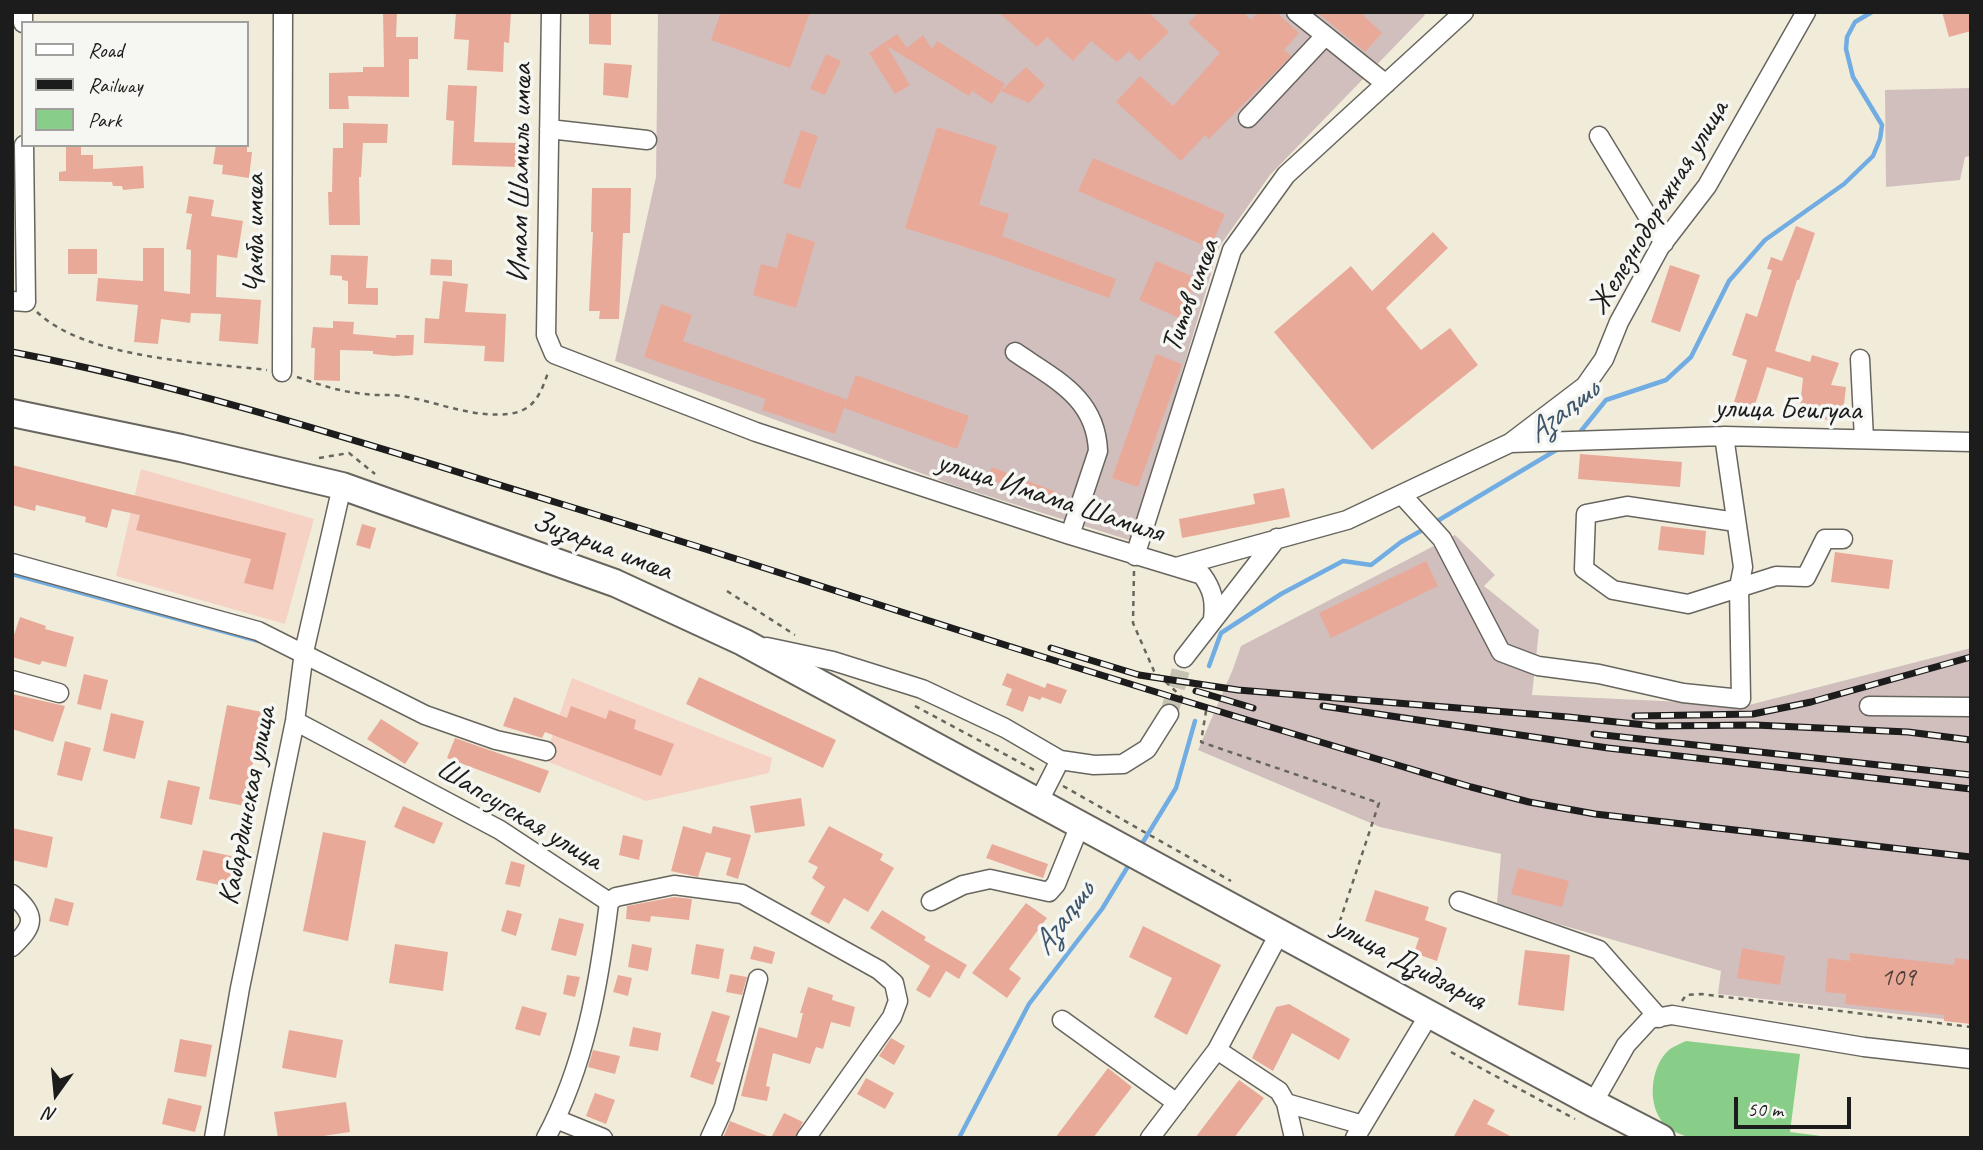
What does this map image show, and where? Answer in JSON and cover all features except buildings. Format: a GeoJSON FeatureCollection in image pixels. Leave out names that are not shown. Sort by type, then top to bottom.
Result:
{"type":"FeatureCollection","features":[{"type":"Feature","properties":{"kind":"highway","name":"Ӡиӡариа имҩа"},"geometry":{"type":"LineString","coordinates":[[12,413],[181,448],[342,486],[615,583],[743,642],[1080,825],[1142,844]]}},
{"type":"Feature","properties":{"kind":"highway","name":"улица Дзидзария"},"geometry":{"type":"LineString","coordinates":[[1142,844],[1280,932],[1661,1138]]}},
{"type":"Feature","properties":{"kind":"street","name":"Чачба имҩа"},"geometry":{"type":"LineString","coordinates":[[282,372],[284,12]]}},
{"type":"Feature","properties":{"kind":"street","name":"Имам Шамиль имҩа"},"geometry":{"type":"LineString","coordinates":[[551,12],[546,335],[554,354]]}},
{"type":"Feature","properties":{"kind":"street"},"geometry":{"type":"LineString","coordinates":[[1296,12],[1385,85]]}},
{"type":"Feature","properties":{"kind":"street","name":"Титов имҩа"},"geometry":{"type":"LineString","coordinates":[[1135,556],[1232,250],[1286,175],[1464,12]]}},
{"type":"Feature","properties":{"kind":"street","name":"Железнодорожная улица"},"geometry":{"type":"LineString","coordinates":[[1510,443],[1585,386],[1604,359],[1619,322],[1664,243],[1720,166],[1806,12]]}},
{"type":"Feature","properties":{"kind":"street"},"geometry":{"type":"LineString","coordinates":[[1248,118],[1325,36]]}},
{"type":"Feature","properties":{"kind":"street"},"geometry":{"type":"LineString","coordinates":[[549,129],[648,140]]}},
{"type":"Feature","properties":{"kind":"street"},"geometry":{"type":"LineString","coordinates":[[1600,136],[1664,243]]}},
{"type":"Feature","properties":{"kind":"street"},"geometry":{"type":"LineString","coordinates":[[19,302],[24,147]]}},
{"type":"Feature","properties":{"kind":"street"},"geometry":{"type":"LineString","coordinates":[[1015,352],[1078,396],[1093,419],[1098,450],[1070,535]]}},
{"type":"Feature","properties":{"kind":"street","name":"улица Имама Шамиля"},"geometry":{"type":"LineString","coordinates":[[554,354],[756,432],[1174,568],[1409,502],[1510,443],[1548,440]]}},
{"type":"Feature","properties":{"kind":"street"},"geometry":{"type":"LineString","coordinates":[[1860,359],[1864,439]]}},
{"type":"Feature","properties":{"kind":"street"},"geometry":{"type":"LineString","coordinates":[[1409,502],[1442,539],[1502,652],[1538,666],[1599,674],[1683,693],[1741,699],[1739,587],[1743,567],[1724,436]]}},
{"type":"Feature","properties":{"kind":"street","name":"улица Беигуаа"},"geometry":{"type":"LineString","coordinates":[[1548,440],[1724,436],[1971,442]]}},
{"type":"Feature","properties":{"kind":"street","name":"Кабардинская улица"},"geometry":{"type":"LineString","coordinates":[[214,1138],[240,988],[295,721],[304,652],[342,486]]}},
{"type":"Feature","properties":{"kind":"street"},"geometry":{"type":"LineString","coordinates":[[1736,522],[1627,506],[1586,514],[1584,569],[1613,590],[1688,604],[1776,576],[1806,577],[1825,540],[1843,539]]}},
{"type":"Feature","properties":{"kind":"street"},"geometry":{"type":"LineString","coordinates":[[1184,658],[1277,538]]}},
{"type":"Feature","properties":{"kind":"street"},"geometry":{"type":"LineString","coordinates":[[12,563],[258,631],[425,715],[461,730],[547,751]]}},
{"type":"Feature","properties":{"kind":"street"},"geometry":{"type":"LineString","coordinates":[[1174,568],[1202,575],[1212,589],[1213,619]]}},
{"type":"Feature","properties":{"kind":"street"},"geometry":{"type":"LineString","coordinates":[[743,642],[833,661],[922,689],[1005,728],[1060,761],[1094,765],[1123,764],[1147,749],[1169,714]]}},
{"type":"Feature","properties":{"kind":"street"},"geometry":{"type":"LineString","coordinates":[[12,680],[58,693]]}},
{"type":"Feature","properties":{"kind":"street"},"geometry":{"type":"LineString","coordinates":[[1868,706],[1971,707]]}},
{"type":"Feature","properties":{"kind":"street","name":"Шапсугская улица"},"geometry":{"type":"LineString","coordinates":[[295,721],[500,830],[609,902],[616,897],[674,885],[742,894],[879,970],[894,983],[898,1001],[892,1017],[806,1138]]}},
{"type":"Feature","properties":{"kind":"street"},"geometry":{"type":"LineString","coordinates":[[1038,803],[1060,761]]}},
{"type":"Feature","properties":{"kind":"street"},"geometry":{"type":"LineString","coordinates":[[931,901],[963,885],[990,879],[1049,892],[1056,884],[1080,825]]}},
{"type":"Feature","properties":{"kind":"street"},"geometry":{"type":"LineString","coordinates":[[12,894],[27,908],[31,921],[26,934],[12,947]]}},
{"type":"Feature","properties":{"kind":"street"},"geometry":{"type":"LineString","coordinates":[[1459,901],[1599,950],[1659,1018]]}},
{"type":"Feature","properties":{"kind":"street"},"geometry":{"type":"LineString","coordinates":[[546,1138],[556,1119],[582,1048],[595,1001],[609,902]]}},
{"type":"Feature","properties":{"kind":"street"},"geometry":{"type":"LineString","coordinates":[[1150,1138],[1217,1050],[1280,932]]}},
{"type":"Feature","properties":{"kind":"street"},"geometry":{"type":"LineString","coordinates":[[710,1138],[724,1107],[758,979]]}},
{"type":"Feature","properties":{"kind":"street"},"geometry":{"type":"LineString","coordinates":[[1286,1103],[1359,1131],[1430,1013]]}},
{"type":"Feature","properties":{"kind":"street"},"geometry":{"type":"LineString","coordinates":[[1593,1103],[1626,1045],[1650,1019],[1672,1015],[1864,1047],[1971,1059]]}},
{"type":"Feature","properties":{"kind":"street"},"geometry":{"type":"LineString","coordinates":[[1062,1020],[1177,1103]]}},
{"type":"Feature","properties":{"kind":"street"},"geometry":{"type":"LineString","coordinates":[[1217,1050],[1279,1091],[1286,1103],[1294,1138]]}},
{"type":"Feature","properties":{"kind":"street"},"geometry":{"type":"LineString","coordinates":[[556,1119],[603,1138]]}},
{"type":"Feature","properties":{"kind":"path"},"geometry":{"type":"LineString","coordinates":[[19,302],[51,326],[125,353],[282,372],[332,390],[400,396],[496,414],[515,412],[532,404],[541,392],[554,354]]}},
{"type":"Feature","properties":{"kind":"path"},"geometry":{"type":"LineString","coordinates":[[318,458],[349,453],[375,474]]}},
{"type":"Feature","properties":{"kind":"path"},"geometry":{"type":"LineString","coordinates":[[1135,556],[1133,623],[1154,671],[1185,699],[1206,712],[1201,741],[1379,803],[1334,939]]}},
{"type":"Feature","properties":{"kind":"path"},"geometry":{"type":"LineString","coordinates":[[1701,994],[1971,1027]]}},
{"type":"Feature","properties":{"kind":"shaded area"},"geometry":{"type":"Polygon","coordinates":[[[658,12],[1422,12],[1425,15],[1270,175],[1219,247],[1132,541],[956,486],[615,361],[656,177],[658,12]]]}},
{"type":"Feature","properties":{"kind":"shaded area"},"geometry":{"type":"Polygon","coordinates":[[[1971,88],[1971,156],[1965,157],[1960,180],[1886,187],[1885,90],[1971,88]]]}},
{"type":"Feature","properties":{"kind":"shaded area"},"geometry":{"type":"Polygon","coordinates":[[[141,469],[314,519],[285,624],[116,576],[141,469]]]}},
{"type":"Feature","properties":{"kind":"shaded area"},"geometry":{"type":"Polygon","coordinates":[[[1455,535],[1495,575],[1484,586],[1539,630],[1532,695],[1749,705],[1971,648],[1971,1022],[1718,994],[1721,971],[1558,924],[1497,903],[1501,854],[1380,827],[1198,750],[1241,646],[1455,535]]]}},
{"type":"Feature","properties":{"kind":"shaded area"},"geometry":{"type":"Polygon","coordinates":[[[572,678],[772,758],[769,773],[646,801],[544,760],[572,678]]]}},
{"type":"Feature","properties":{"kind":"green space"},"geometry":{"type":"Polygon","coordinates":[[[1686,1041],[1800,1054],[1790,1132],[1837,1138],[1690,1138],[1670,1129],[1662,1121],[1653,1101],[1654,1077],[1663,1057],[1670,1049],[1686,1041]]]}},
{"type":"Feature","properties":{"kind":"waterway","name":"Аӡаԥшь"},"geometry":{"type":"LineString","coordinates":[[1577,436],[1606,400],[1666,380],[1691,357],[1729,281],[1765,240],[1844,184],[1873,156],[1882,125],[1853,77],[1846,49],[1847,37],[1855,22],[1872,12]]}},
{"type":"Feature","properties":{"kind":"waterway","name":"Аӡаԥшь"},"geometry":{"type":"LineString","coordinates":[[1434,523],[1558,449]]}},
{"type":"Feature","properties":{"kind":"waterway","name":"Аӡаԥшь"},"geometry":{"type":"LineString","coordinates":[[1209,666],[1221,633],[1281,594],[1343,561],[1371,565],[1401,542],[1426,528]]}},
{"type":"Feature","properties":{"kind":"waterway"},"geometry":{"type":"LineString","coordinates":[[12,574],[259,641]]}},
{"type":"Feature","properties":{"kind":"waterway","name":"Аӡаԥшь"},"geometry":{"type":"LineString","coordinates":[[1140,847],[1176,788],[1195,721]]}},
{"type":"Feature","properties":{"kind":"waterway","name":"Аӡаԥшь"},"geometry":{"type":"LineString","coordinates":[[959,1138],[1029,1004],[1102,909],[1130,863]]}},
{"type":"Feature","properties":{"kind":"tunnel"},"geometry":{"type":"LineString","coordinates":[[1169,714],[1184,658]]}},
{"type":"Feature","properties":{"kind":"railway"},"geometry":{"type":"LineString","coordinates":[[12,352],[150,383],[355,441],[1170,696],[1529,802],[1595,814],[1971,857]]}},
{"type":"Feature","properties":{"kind":"railway"},"geometry":{"type":"LineString","coordinates":[[1051,648],[1139,675],[1238,690],[1655,726],[1755,725],[1908,732],[1971,740]]}},
{"type":"Feature","properties":{"kind":"railway"},"geometry":{"type":"LineString","coordinates":[[1635,716],[1753,714],[1811,702],[1971,657]]}},
{"type":"Feature","properties":{"kind":"railway"},"geometry":{"type":"LineString","coordinates":[[1196,691],[1253,708]]}},
{"type":"Feature","properties":{"kind":"railway"},"geometry":{"type":"LineString","coordinates":[[1323,706],[1608,748],[1971,789]]}},
{"type":"Feature","properties":{"kind":"railway"},"geometry":{"type":"LineString","coordinates":[[1594,734],[1971,775]]}}]}
